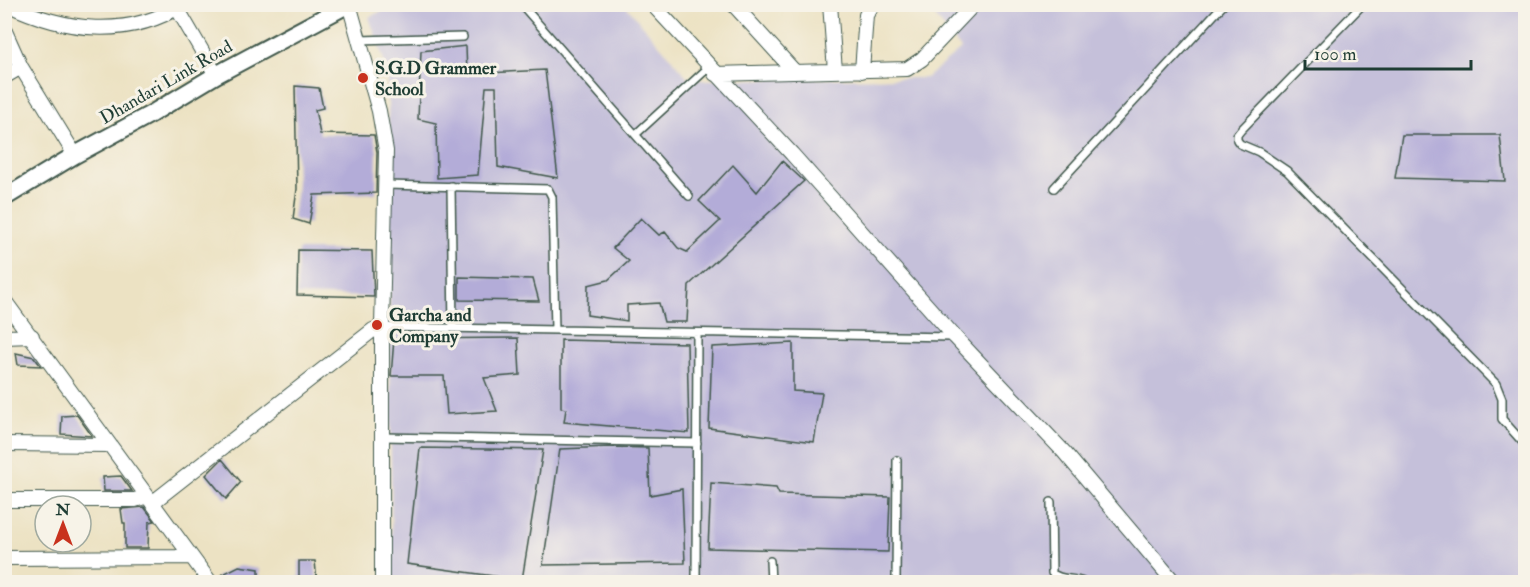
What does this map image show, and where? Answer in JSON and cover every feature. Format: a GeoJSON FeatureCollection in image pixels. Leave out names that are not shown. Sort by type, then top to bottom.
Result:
{"type":"FeatureCollection","features":[{"type":"Feature","properties":{"kind":"street"},"geometry":{"type":"LineString","coordinates":[[6,4],[28,14],[62,24],[91,28],[120,28],[145,22],[180,6],[216,75]]}},
{"type":"Feature","properties":{"kind":"street"},"geometry":{"type":"LineString","coordinates":[[349,4],[384,134],[386,185],[382,327],[382,582]]}},
{"type":"Feature","properties":{"kind":"street","name":"Dhandari Link Road"},"geometry":{"type":"LineString","coordinates":[[4,198],[216,75],[349,4]]}},
{"type":"Feature","properties":{"kind":"street"},"geometry":{"type":"LineString","coordinates":[[652,4],[792,154],[955,337],[1064,452],[1174,582]]}},
{"type":"Feature","properties":{"kind":"street"},"geometry":{"type":"LineString","coordinates":[[830,4],[835,71]]}},
{"type":"Feature","properties":{"kind":"street"},"geometry":{"type":"LineString","coordinates":[[862,70],[866,15],[873,4]]}},
{"type":"Feature","properties":{"kind":"street"},"geometry":{"type":"LineString","coordinates":[[712,70],[795,72],[907,69],[916,64],[975,4]]}},
{"type":"Feature","properties":{"kind":"street"},"geometry":{"type":"LineString","coordinates":[[741,7],[795,72]]}},
{"type":"Feature","properties":{"kind":"street"},"geometry":{"type":"LineString","coordinates":[[4,28],[21,67],[75,155]]}},
{"type":"Feature","properties":{"kind":"street"},"geometry":{"type":"LineString","coordinates":[[4,77],[21,67]]}},
{"type":"Feature","properties":{"kind":"street"},"geometry":{"type":"LineString","coordinates":[[4,300],[210,582]]}},
{"type":"Feature","properties":{"kind":"street"},"geometry":{"type":"LineString","coordinates":[[4,500],[150,500],[373,330],[382,327]]}},
{"type":"Feature","properties":{"kind":"street"},"geometry":{"type":"LineString","coordinates":[[4,337],[32,336]]}},
{"type":"Feature","properties":{"kind":"street"},"geometry":{"type":"LineString","coordinates":[[4,444],[110,445]]}},
{"type":"Feature","properties":{"kind":"street"},"geometry":{"type":"LineString","coordinates":[[4,558],[191,557]]}},
{"type":"Feature","properties":{"kind":"lane"},"geometry":{"type":"LineString","coordinates":[[521,4],[690,196]]}},
{"type":"Feature","properties":{"kind":"lane"},"geometry":{"type":"LineString","coordinates":[[1054,188],[1224,4]]}},
{"type":"Feature","properties":{"kind":"lane"},"geometry":{"type":"LineString","coordinates":[[1363,4],[1241,129],[1237,140],[1240,144],[1258,152],[1287,171],[1496,384],[1502,399],[1502,419],[1526,447]]}},
{"type":"Feature","properties":{"kind":"lane"},"geometry":{"type":"LineString","coordinates":[[359,40],[463,37]]}},
{"type":"Feature","properties":{"kind":"lane"},"geometry":{"type":"LineString","coordinates":[[636,134],[712,70]]}},
{"type":"Feature","properties":{"kind":"lane"},"geometry":{"type":"LineString","coordinates":[[386,185],[544,188],[550,192],[555,330]]}},
{"type":"Feature","properties":{"kind":"lane"},"geometry":{"type":"LineString","coordinates":[[451,186],[453,328]]}},
{"type":"Feature","properties":{"kind":"lane"},"geometry":{"type":"LineString","coordinates":[[382,327],[955,337]]}},
{"type":"Feature","properties":{"kind":"lane"},"geometry":{"type":"LineString","coordinates":[[696,582],[698,333]]}},
{"type":"Feature","properties":{"kind":"lane"},"geometry":{"type":"LineString","coordinates":[[382,437],[697,443]]}},
{"type":"Feature","properties":{"kind":"lane"},"geometry":{"type":"LineString","coordinates":[[896,582],[897,460]]}},
{"type":"Feature","properties":{"kind":"lane"},"geometry":{"type":"LineString","coordinates":[[1051,502],[1052,573],[1055,576],[1083,582]]}},
{"type":"Feature","properties":{"kind":"lane"},"geometry":{"type":"LineString","coordinates":[[770,561],[771,582]]}},
{"type":"Feature","properties":{"kind":"shaded area"},"geometry":{"type":"Polygon","coordinates":[[[397,4],[625,5],[690,80],[926,78],[961,49],[926,5],[1525,5],[1525,582],[392,582],[388,72],[369,17],[397,4]]]}},
{"type":"Feature","properties":{"kind":"building"},"geometry":{"type":"Polygon","coordinates":[[[466,46],[467,74],[545,70],[558,178],[498,167],[496,87],[486,87],[478,175],[437,178],[436,123],[418,119],[421,51],[466,46]]]}},
{"type":"Feature","properties":{"kind":"building"},"geometry":{"type":"Polygon","coordinates":[[[295,86],[319,88],[323,108],[315,110],[320,134],[374,135],[377,152],[376,193],[314,195],[309,224],[293,219],[297,189],[295,86]]]}},
{"type":"Feature","properties":{"kind":"building"},"geometry":{"type":"Polygon","coordinates":[[[1402,135],[1500,135],[1505,181],[1395,178],[1402,135]]]}},
{"type":"Feature","properties":{"kind":"building"},"geometry":{"type":"Polygon","coordinates":[[[782,161],[804,181],[689,285],[687,322],[664,322],[659,303],[627,305],[627,321],[587,315],[588,285],[608,280],[629,261],[613,248],[641,218],[659,235],[665,232],[678,248],[687,252],[720,221],[699,201],[733,165],[757,192],[782,161]]]}},
{"type":"Feature","properties":{"kind":"building"},"geometry":{"type":"Polygon","coordinates":[[[298,250],[372,251],[374,297],[297,295],[298,250]]]}},
{"type":"Feature","properties":{"kind":"building"},"geometry":{"type":"Polygon","coordinates":[[[459,277],[533,279],[539,301],[459,300],[459,277]]]}},
{"type":"Feature","properties":{"kind":"building"},"geometry":{"type":"Polygon","coordinates":[[[518,338],[520,375],[484,378],[497,411],[447,414],[444,376],[391,376],[394,339],[518,338]]]}},
{"type":"Feature","properties":{"kind":"building"},"geometry":{"type":"Polygon","coordinates":[[[561,340],[687,343],[689,433],[564,422],[566,409],[561,408],[561,340]]]}},
{"type":"Feature","properties":{"kind":"building"},"geometry":{"type":"Polygon","coordinates":[[[793,343],[793,391],[822,393],[814,442],[709,428],[712,347],[793,343]]]}},
{"type":"Feature","properties":{"kind":"building"},"geometry":{"type":"Polygon","coordinates":[[[16,353],[34,357],[41,366],[18,365],[16,353]]]}},
{"type":"Feature","properties":{"kind":"building"},"geometry":{"type":"Polygon","coordinates":[[[77,415],[92,436],[61,434],[62,416],[77,415]]]}},
{"type":"Feature","properties":{"kind":"building"},"geometry":{"type":"Polygon","coordinates":[[[420,448],[543,450],[522,580],[407,564],[420,448]]]}},
{"type":"Feature","properties":{"kind":"building"},"geometry":{"type":"Polygon","coordinates":[[[648,448],[650,495],[682,489],[685,563],[543,565],[560,449],[648,448]]]}},
{"type":"Feature","properties":{"kind":"building"},"geometry":{"type":"Polygon","coordinates":[[[222,459],[241,482],[226,499],[206,475],[222,459]]]}},
{"type":"Feature","properties":{"kind":"building"},"geometry":{"type":"Polygon","coordinates":[[[121,476],[132,491],[104,491],[103,477],[121,476]]]}},
{"type":"Feature","properties":{"kind":"building"},"geometry":{"type":"Polygon","coordinates":[[[711,483],[776,488],[779,494],[890,497],[888,552],[708,548],[711,483]]]}},
{"type":"Feature","properties":{"kind":"building"},"geometry":{"type":"Polygon","coordinates":[[[144,507],[155,521],[149,522],[148,548],[125,548],[125,523],[123,523],[121,509],[144,507]]]}},
{"type":"Feature","properties":{"kind":"building"},"geometry":{"type":"Polygon","coordinates":[[[299,561],[315,561],[317,582],[299,582],[299,561]]]}},
{"type":"Feature","properties":{"kind":"building"},"geometry":{"type":"Polygon","coordinates":[[[239,566],[259,569],[259,582],[219,582],[217,577],[239,566]]]}},
{"type":"Feature","properties":{"kind":"place","name":"S.G.D Grammer School"},"geometry":{"type":"Point","coordinates":[363,78]}},
{"type":"Feature","properties":{"kind":"place","name":"Garcha and Company"},"geometry":{"type":"Point","coordinates":[377,325]}}]}
